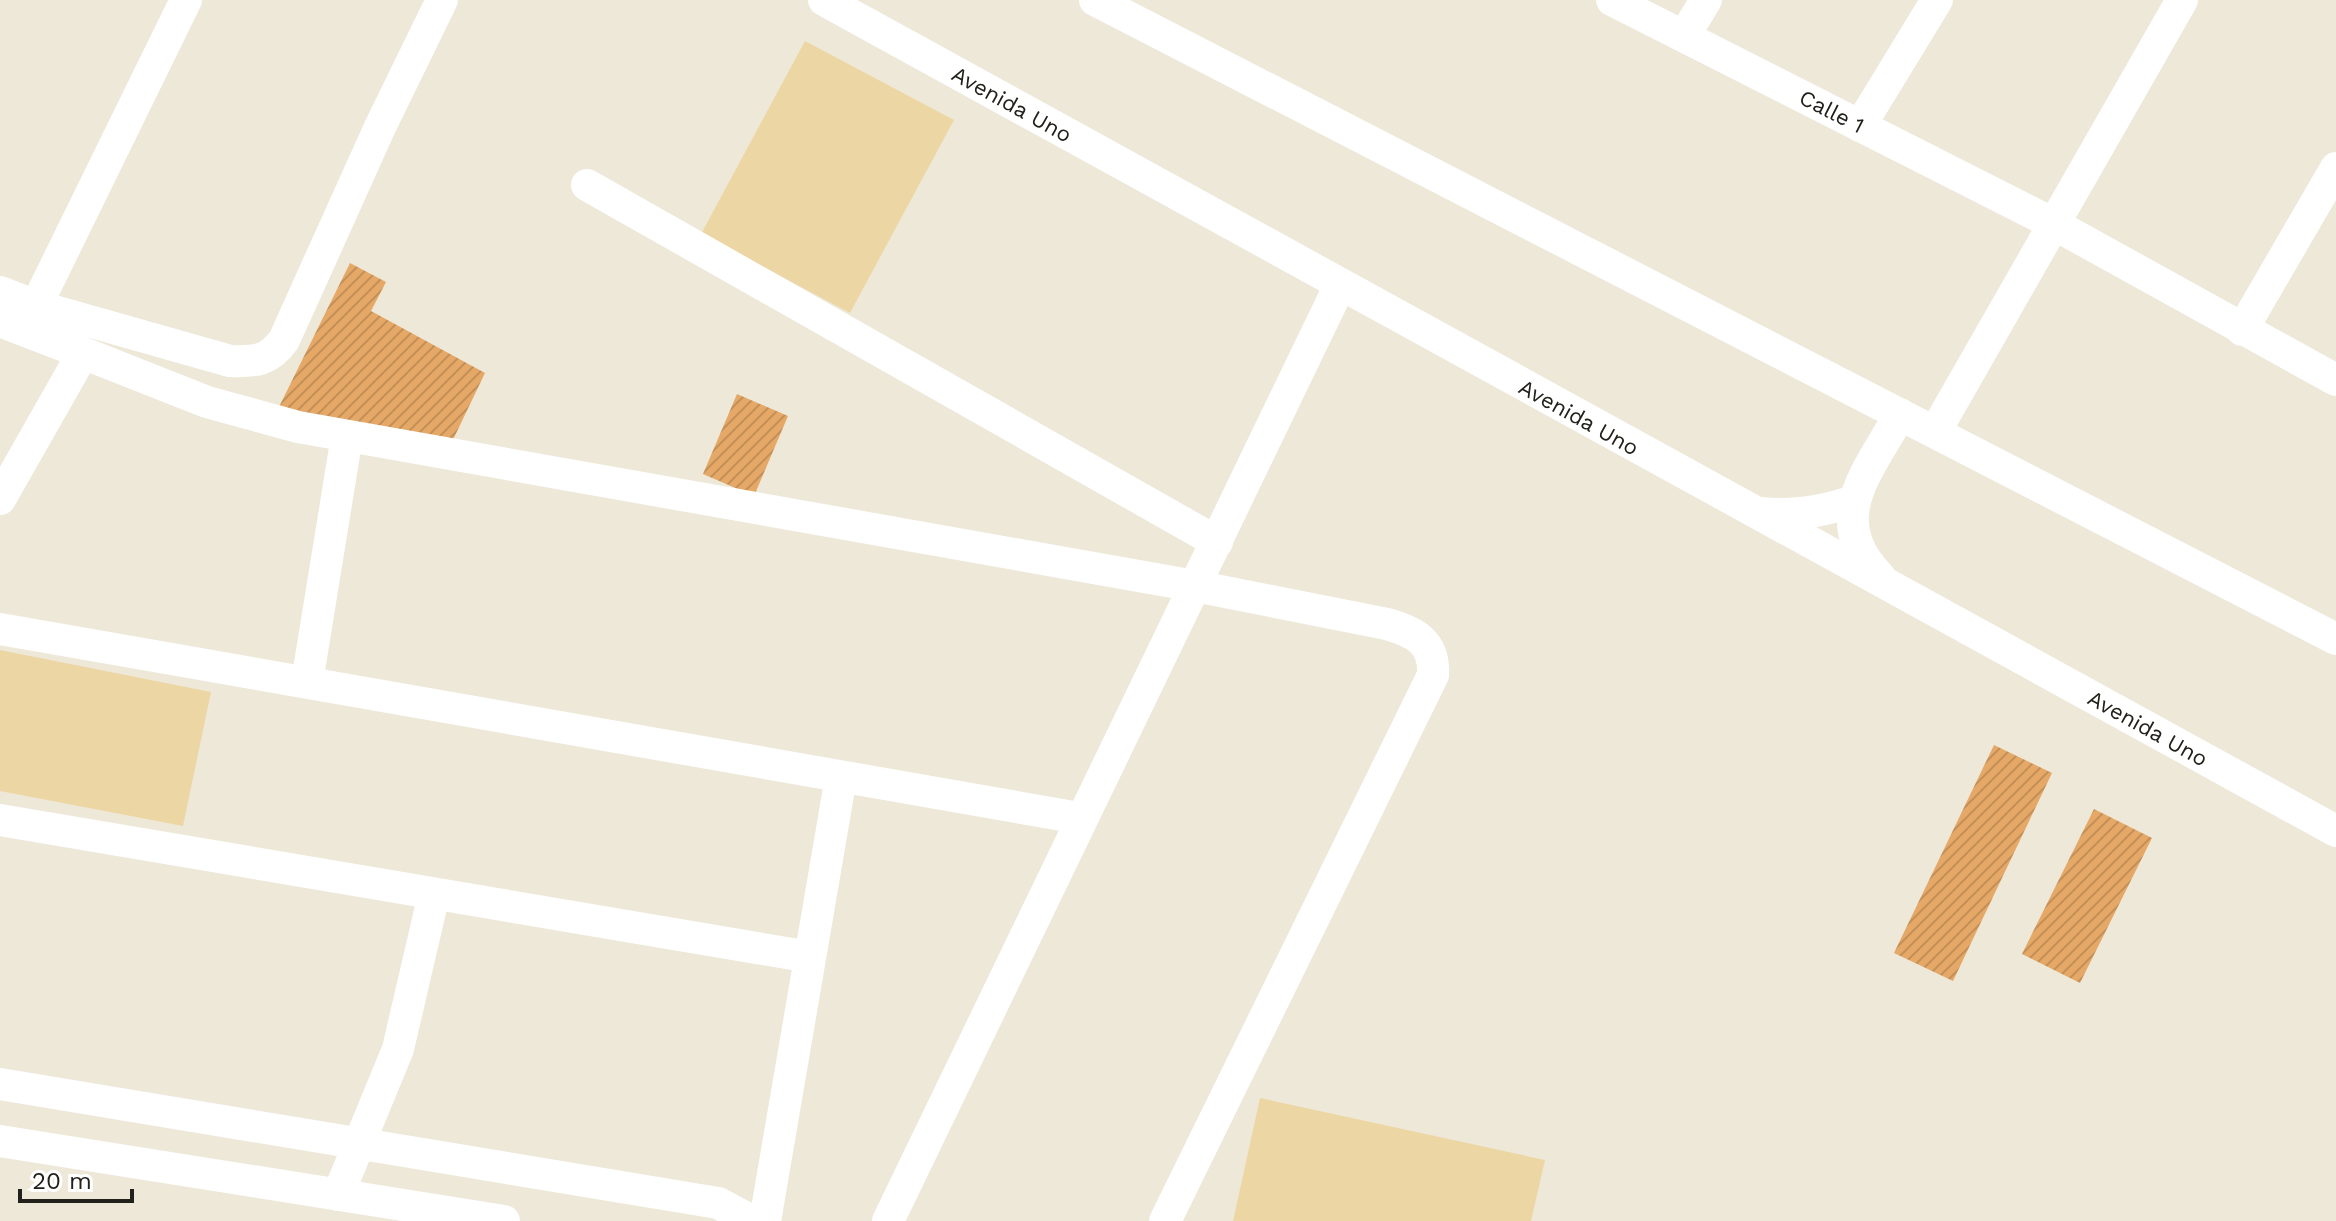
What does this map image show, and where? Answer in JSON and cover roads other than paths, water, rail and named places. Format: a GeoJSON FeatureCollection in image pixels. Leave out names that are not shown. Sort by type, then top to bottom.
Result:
{"type":"FeatureCollection","features":[{"type":"Feature","properties":{"kind":"street"},"geometry":{"type":"LineString","coordinates":[[36,306],[186,0]]}},
{"type":"Feature","properties":{"kind":"street"},"geometry":{"type":"LineString","coordinates":[[0,292],[36,306],[230,361],[253,362],[273,355],[279,348],[442,0]]}},
{"type":"Feature","properties":{"kind":"street","name":"Avenida Uno"},"geometry":{"type":"LineString","coordinates":[[824,0],[2336,831]]}},
{"type":"Feature","properties":{"kind":"street"},"geometry":{"type":"LineString","coordinates":[[1095,0],[2336,639]]}},
{"type":"Feature","properties":{"kind":"street","name":"Calle 1"},"geometry":{"type":"LineString","coordinates":[[1612,0],[2052,223],[2336,380]]}},
{"type":"Feature","properties":{"kind":"street"},"geometry":{"type":"LineString","coordinates":[[1684,36],[1706,0]]}},
{"type":"Feature","properties":{"kind":"street"},"geometry":{"type":"LineString","coordinates":[[1860,126],[1937,0]]}},
{"type":"Feature","properties":{"kind":"street"},"geometry":{"type":"LineString","coordinates":[[1935,432],[2182,0]]}},
{"type":"Feature","properties":{"kind":"street"},"geometry":{"type":"LineString","coordinates":[[2242,330],[2336,168]]}},
{"type":"Feature","properties":{"kind":"street"},"geometry":{"type":"LineString","coordinates":[[587,185],[1217,542]]}},
{"type":"Feature","properties":{"kind":"street"},"geometry":{"type":"LineString","coordinates":[[888,1221],[1079,818],[1217,542],[1340,285]]}},
{"type":"Feature","properties":{"kind":"street"},"geometry":{"type":"LineString","coordinates":[[0,321],[207,402],[298,427],[1195,586],[1401,628],[1417,634],[1428,646],[1433,675],[1165,1221]]}},
{"type":"Feature","properties":{"kind":"street"},"geometry":{"type":"LineString","coordinates":[[168,385],[179,348]]}},
{"type":"Feature","properties":{"kind":"street"},"geometry":{"type":"LineString","coordinates":[[0,499],[83,353]]}},
{"type":"Feature","properties":{"kind":"street"},"geometry":{"type":"LineString","coordinates":[[1889,586],[1863,559],[1854,537],[1851,502],[1900,414]]}},
{"type":"Feature","properties":{"kind":"street"},"geometry":{"type":"LineString","coordinates":[[307,682],[347,436]]}},
{"type":"Feature","properties":{"kind":"street"},"geometry":{"type":"LineString","coordinates":[[1755,513],[1788,515],[1821,512],[1851,502]]}},
{"type":"Feature","properties":{"kind":"street"},"geometry":{"type":"LineString","coordinates":[[0,629],[1079,818]]}},
{"type":"Feature","properties":{"kind":"street"},"geometry":{"type":"LineString","coordinates":[[765,1221],[841,777]]}},
{"type":"Feature","properties":{"kind":"street"},"geometry":{"type":"LineString","coordinates":[[0,820],[810,957]]}},
{"type":"Feature","properties":{"kind":"street"},"geometry":{"type":"LineString","coordinates":[[338,1195],[398,1049],[434,894]]}},
{"type":"Feature","properties":{"kind":"street"},"geometry":{"type":"LineString","coordinates":[[0,1084],[718,1203],[752,1221]]}},
{"type":"Feature","properties":{"kind":"street"},"geometry":{"type":"LineString","coordinates":[[0,1141],[504,1221]]}}]}
